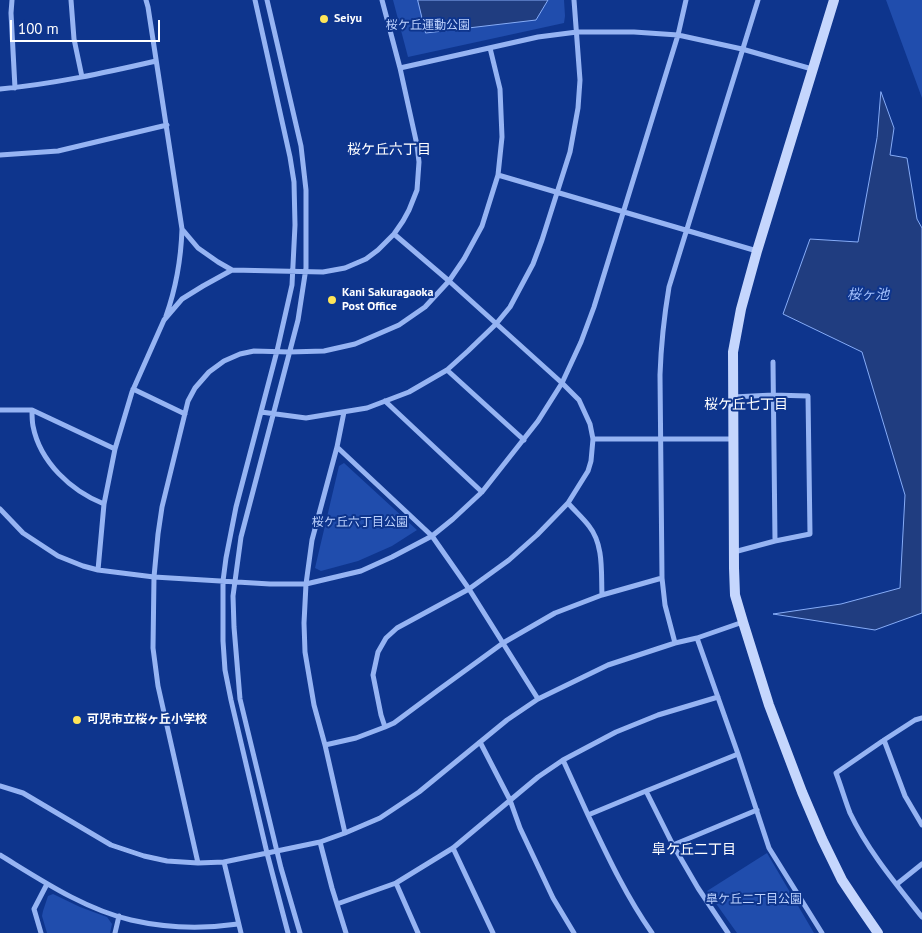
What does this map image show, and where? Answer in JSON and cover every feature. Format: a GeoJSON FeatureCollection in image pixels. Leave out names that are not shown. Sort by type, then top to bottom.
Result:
{"type":"FeatureCollection","features":[{"type":"Feature","properties":{"kind":"street"},"geometry":{"type":"LineString","coordinates":[[12,0],[15,88]]}},
{"type":"Feature","properties":{"kind":"street"},"geometry":{"type":"LineString","coordinates":[[71,0],[74,39],[82,78]]}},
{"type":"Feature","properties":{"kind":"street"},"geometry":{"type":"LineString","coordinates":[[98,570],[104,504],[116,450],[133,389],[173,295],[181,249],[182,229],[146,0]]}},
{"type":"Feature","properties":{"kind":"street"},"geometry":{"type":"LineString","coordinates":[[148,7],[150,0]]}},
{"type":"Feature","properties":{"kind":"street"},"geometry":{"type":"LineString","coordinates":[[255,0],[294,182],[293,271],[290,296],[236,507],[226,558],[223,581],[223,641],[225,670],[231,700],[288,933]]}},
{"type":"Feature","properties":{"kind":"street"},"geometry":{"type":"LineString","coordinates":[[266,0],[300,146],[306,190],[305,272],[298,320],[241,538],[233,596],[234,627],[240,699],[277,851],[300,933]]}},
{"type":"Feature","properties":{"kind":"street"},"geometry":{"type":"LineString","coordinates":[[182,229],[198,248],[232,270],[305,272],[324,272],[345,268],[366,260],[394,234],[409,210],[417,190],[419,162],[400,68],[382,0]]}},
{"type":"Feature","properties":{"kind":"street"},"geometry":{"type":"LineString","coordinates":[[261,412],[306,418],[367,408],[410,392],[447,370],[496,324],[510,307],[533,264],[570,152],[578,108],[580,80],[574,0]]}},
{"type":"Feature","properties":{"kind":"street"},"geometry":{"type":"LineString","coordinates":[[0,510],[23,533],[58,556],[83,566],[98,570],[154,577],[235,582],[306,584],[361,571],[432,536],[482,492],[538,421],[562,383],[589,322],[678,35],[686,0]]}},
{"type":"Feature","properties":{"kind":"street"},"geometry":{"type":"LineString","coordinates":[[675,643],[665,605],[662,578],[661,344],[664,317],[670,287],[758,0]]}},
{"type":"Feature","properties":{"kind":"street"},"geometry":{"type":"LineString","coordinates":[[834,0],[740,309],[733,352],[736,595],[742,622],[769,705],[822,840],[842,880],[878,933]]}},
{"type":"Feature","properties":{"kind":"street"},"geometry":{"type":"LineString","coordinates":[[400,68],[538,37],[577,32],[634,32],[678,35],[742,49],[812,69]]}},
{"type":"Feature","properties":{"kind":"street"},"geometry":{"type":"LineString","coordinates":[[198,863],[158,686],[153,648],[154,577],[158,534],[162,507],[188,402],[195,388],[208,372],[224,361],[240,354],[254,351],[324,351],[356,344],[399,325],[425,307],[449,280],[464,259],[482,226],[498,175],[502,137],[500,89],[490,48]]}},
{"type":"Feature","properties":{"kind":"street"},"geometry":{"type":"LineString","coordinates":[[0,89],[82,78],[156,61]]}},
{"type":"Feature","properties":{"kind":"street"},"geometry":{"type":"LineString","coordinates":[[0,155],[58,151],[167,126]]}},
{"type":"Feature","properties":{"kind":"street"},"geometry":{"type":"LineString","coordinates":[[498,175],[757,251]]}},
{"type":"Feature","properties":{"kind":"street"},"geometry":{"type":"LineString","coordinates":[[385,727],[373,675],[378,652],[386,638],[397,628],[469,589],[509,560],[537,535],[568,503],[588,471],[593,439],[590,424],[579,400],[449,280],[394,234]]}},
{"type":"Feature","properties":{"kind":"street"},"geometry":{"type":"LineString","coordinates":[[164,319],[182,299],[232,270]]}},
{"type":"Feature","properties":{"kind":"street"},"geometry":{"type":"LineString","coordinates":[[773,362],[775,541]]}},
{"type":"Feature","properties":{"kind":"street"},"geometry":{"type":"LineString","coordinates":[[447,370],[524,440]]}},
{"type":"Feature","properties":{"kind":"street"},"geometry":{"type":"LineString","coordinates":[[133,389],[185,414]]}},
{"type":"Feature","properties":{"kind":"street"},"geometry":{"type":"LineString","coordinates":[[733,397],[808,396],[810,534],[734,552]]}},
{"type":"Feature","properties":{"kind":"street"},"geometry":{"type":"LineString","coordinates":[[385,401],[482,492]]}},
{"type":"Feature","properties":{"kind":"street"},"geometry":{"type":"LineString","coordinates":[[0,410],[32,410],[116,450]]}},
{"type":"Feature","properties":{"kind":"street"},"geometry":{"type":"LineString","coordinates":[[32,410],[33,426],[39,444],[56,471],[92,500],[104,504]]}},
{"type":"Feature","properties":{"kind":"street"},"geometry":{"type":"LineString","coordinates":[[344,412],[337,448],[312,540],[306,584],[304,623],[305,652],[314,706],[345,833]]}},
{"type":"Feature","properties":{"kind":"street"},"geometry":{"type":"LineString","coordinates":[[593,439],[734,439]]}},
{"type":"Feature","properties":{"kind":"street"},"geometry":{"type":"LineString","coordinates":[[337,448],[432,536],[469,589],[538,699]]}},
{"type":"Feature","properties":{"kind":"street"},"geometry":{"type":"LineString","coordinates":[[568,503],[594,534],[600,555],[602,595]]}},
{"type":"Feature","properties":{"kind":"street"},"geometry":{"type":"LineString","coordinates":[[325,745],[356,738],[394,723],[503,643],[556,613],[602,595],[662,578]]}},
{"type":"Feature","properties":{"kind":"street"},"geometry":{"type":"LineString","coordinates":[[0,786],[23,793],[111,845],[167,862],[224,862],[320,842],[380,818],[419,792],[507,720],[538,699],[608,665],[742,622]]}},
{"type":"Feature","properties":{"kind":"street"},"geometry":{"type":"LineString","coordinates":[[697,638],[769,848],[822,933]]}},
{"type":"Feature","properties":{"kind":"street"},"geometry":{"type":"LineString","coordinates":[[338,904],[396,883],[453,848],[538,777],[563,760],[616,732],[658,715],[718,697]]}},
{"type":"Feature","properties":{"kind":"street"},"geometry":{"type":"LineString","coordinates":[[922,718],[915,720],[836,773],[850,812],[862,836],[885,870],[922,917]]}},
{"type":"Feature","properties":{"kind":"street"},"geometry":{"type":"LineString","coordinates":[[884,740],[905,796],[922,825]]}},
{"type":"Feature","properties":{"kind":"street"},"geometry":{"type":"LineString","coordinates":[[480,742],[510,800],[520,828],[553,898],[574,933]]}},
{"type":"Feature","properties":{"kind":"street"},"geometry":{"type":"LineString","coordinates":[[588,815],[738,754]]}},
{"type":"Feature","properties":{"kind":"street"},"geometry":{"type":"LineString","coordinates":[[563,760],[616,872],[652,933]]}},
{"type":"Feature","properties":{"kind":"street"},"geometry":{"type":"LineString","coordinates":[[646,791],[673,845],[698,888],[728,933]]}},
{"type":"Feature","properties":{"kind":"street"},"geometry":{"type":"LineString","coordinates":[[673,845],[757,810]]}},
{"type":"Feature","properties":{"kind":"street"},"geometry":{"type":"LineString","coordinates":[[320,842],[346,933]]}},
{"type":"Feature","properties":{"kind":"street"},"geometry":{"type":"LineString","coordinates":[[453,848],[487,922],[494,933]]}},
{"type":"Feature","properties":{"kind":"street"},"geometry":{"type":"LineString","coordinates":[[0,855],[47,884],[81,901],[130,920],[171,926],[219,927],[238,924]]}},
{"type":"Feature","properties":{"kind":"street"},"geometry":{"type":"LineString","coordinates":[[224,862],[241,933]]}},
{"type":"Feature","properties":{"kind":"street"},"geometry":{"type":"LineString","coordinates":[[897,884],[922,864]]}},
{"type":"Feature","properties":{"kind":"street"},"geometry":{"type":"LineString","coordinates":[[396,883],[418,933]]}},
{"type":"Feature","properties":{"kind":"street"},"geometry":{"type":"LineString","coordinates":[[41,933],[34,909],[47,884]]}},
{"type":"Feature","properties":{"kind":"street"},"geometry":{"type":"LineString","coordinates":[[115,933],[119,916]]}},
{"type":"Feature","properties":{"kind":"street"},"geometry":{"type":"LineString","coordinates":[[171,926],[173,933]]}},
{"type":"Feature","properties":{"kind":"green space","name":"桜ケ丘運動公園"},"geometry":{"type":"Polygon","coordinates":[[[393,0],[564,0],[565,16],[564,23],[408,57],[393,0]]]}},
{"type":"Feature","properties":{"kind":"green space"},"geometry":{"type":"Polygon","coordinates":[[[886,0],[922,0],[922,98],[886,0]]]}},
{"type":"Feature","properties":{"kind":"green space","name":"桜ケ丘六丁目公園"},"geometry":{"type":"Polygon","coordinates":[[[344,463],[417,530],[392,546],[358,561],[321,571],[315,568],[339,466],[344,463]]]}},
{"type":"Feature","properties":{"kind":"green space","name":"皐ケ丘二丁目公園"},"geometry":{"type":"Polygon","coordinates":[[[767,853],[814,933],[737,933],[707,891],[767,853]]]}},
{"type":"Feature","properties":{"kind":"green space"},"geometry":{"type":"Polygon","coordinates":[[[53,894],[107,917],[112,924],[110,933],[47,933],[42,916],[48,896],[53,894]]]}},
{"type":"Feature","properties":{"kind":"water"},"geometry":{"type":"Polygon","coordinates":[[[418,0],[548,0],[536,20],[426,33],[418,0]]]}},
{"type":"Feature","properties":{"kind":"water","name":"桜ヶ池"},"geometry":{"type":"Polygon","coordinates":[[[881,92],[894,128],[890,155],[907,158],[917,219],[922,228],[922,613],[875,630],[773,614],[841,604],[900,588],[905,495],[862,352],[783,314],[810,239],[858,242],[877,138],[881,92]]]}},
{"type":"Feature","properties":{"kind":"place","name":"Seiyu"},"geometry":{"type":"Point","coordinates":[324,19]}},
{"type":"Feature","properties":{"kind":"place","name":"Kani Sakuragaoka Post Office"},"geometry":{"type":"Point","coordinates":[332,300]}},
{"type":"Feature","properties":{"kind":"place","name":"可児市立桜ヶ丘小学校"},"geometry":{"type":"Point","coordinates":[77,720]}},
{"type":"Feature","properties":{"kind":"district","name":"桜ケ丘六丁目"},"geometry":{"type":"Point","coordinates":[389,150]}},
{"type":"Feature","properties":{"kind":"district","name":"桜ケ丘七丁目"},"geometry":{"type":"Point","coordinates":[746,405]}},
{"type":"Feature","properties":{"kind":"district","name":"皐ケ丘二丁目"},"geometry":{"type":"Point","coordinates":[694,850]}}]}
